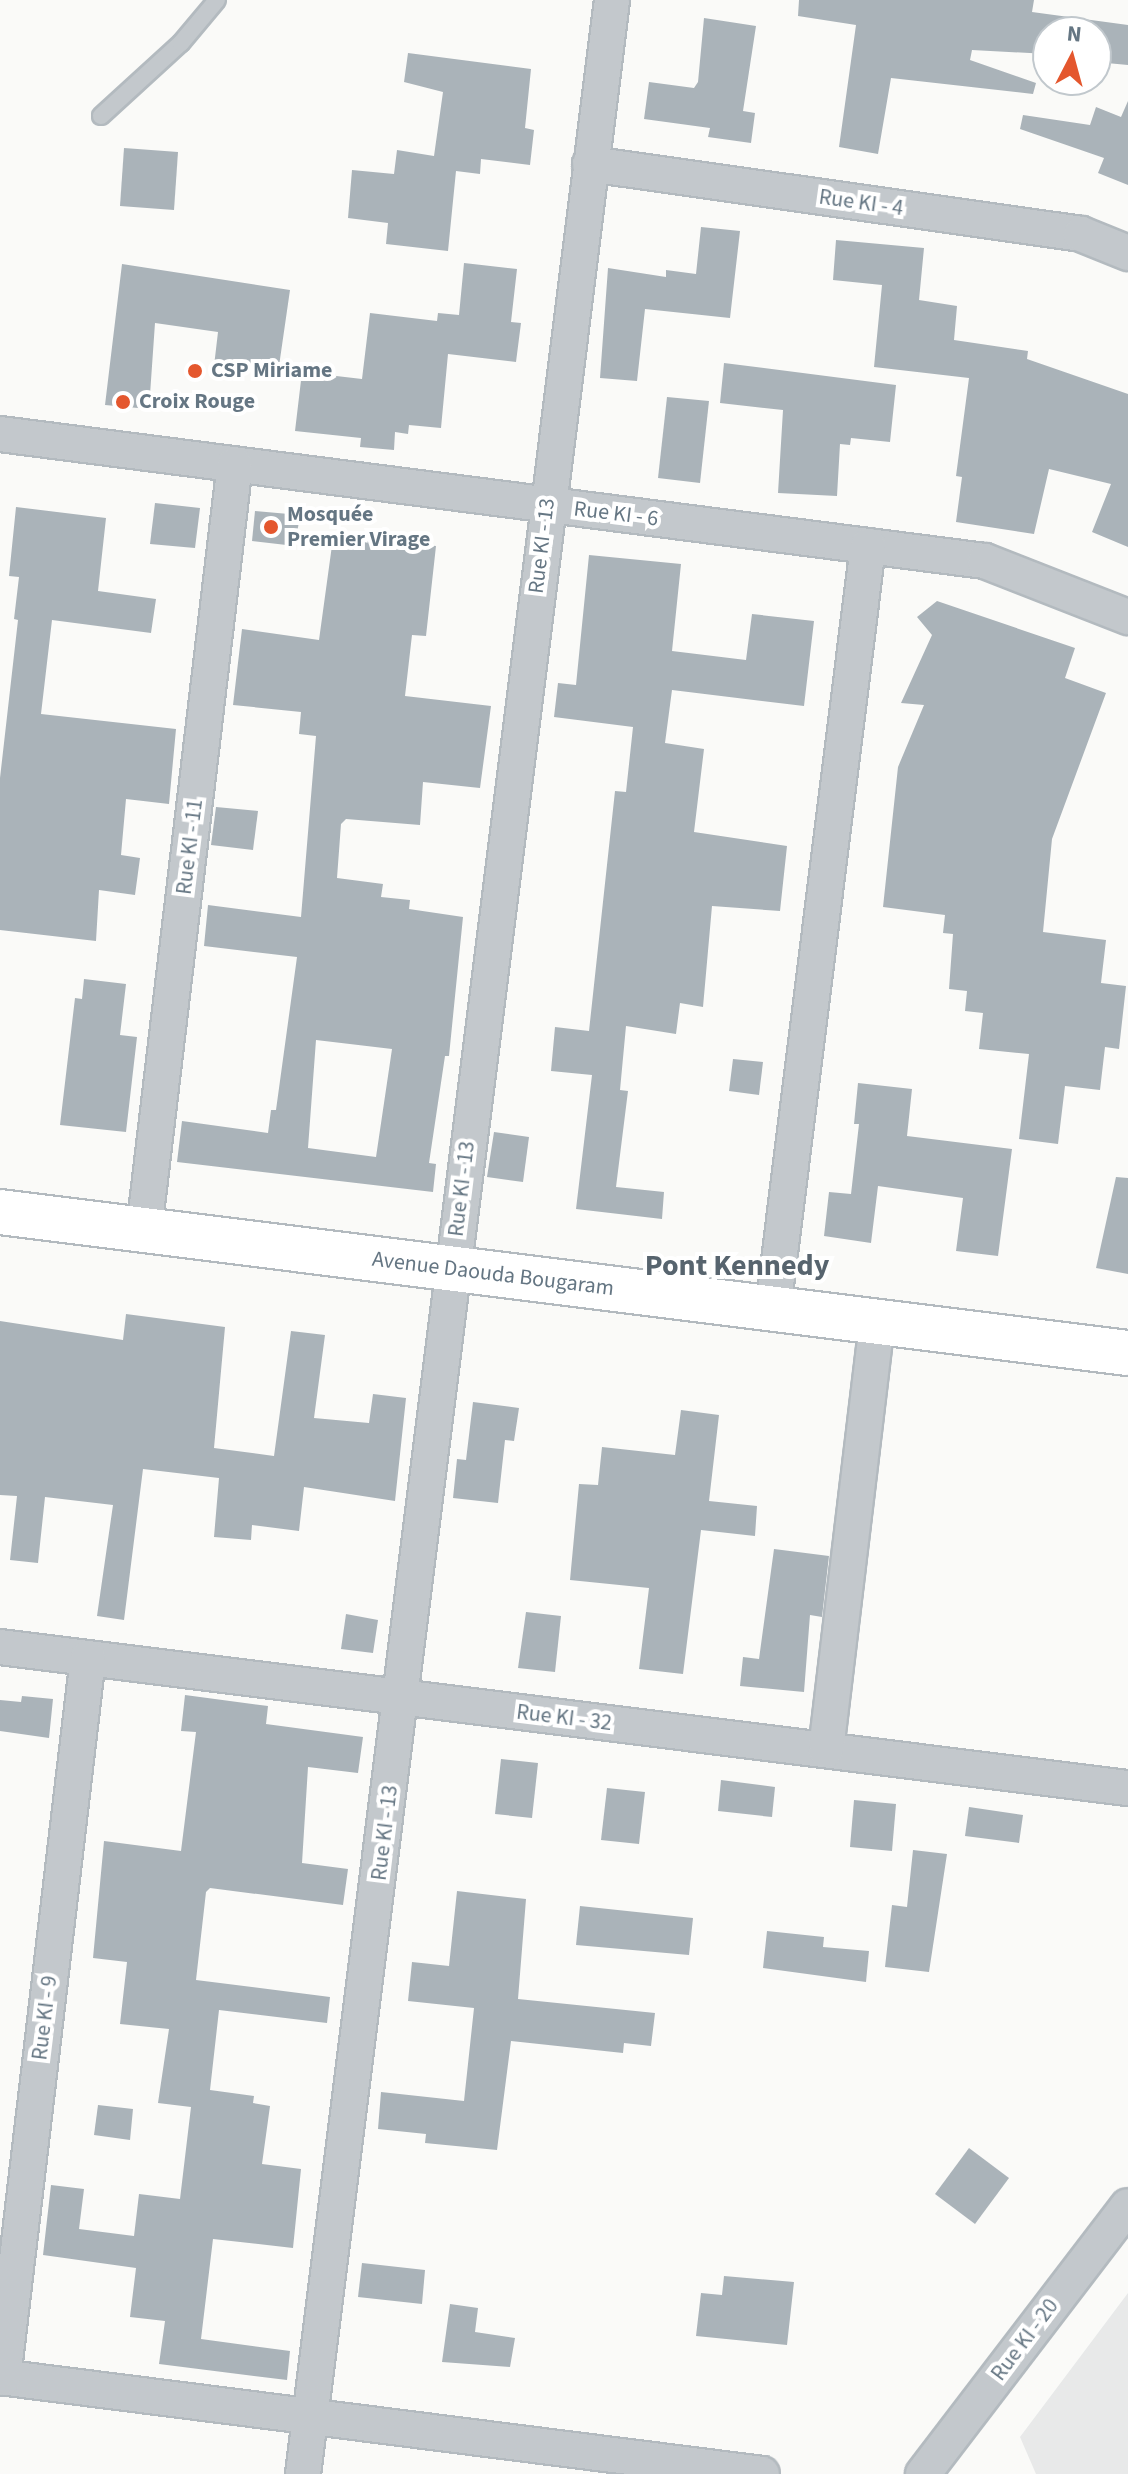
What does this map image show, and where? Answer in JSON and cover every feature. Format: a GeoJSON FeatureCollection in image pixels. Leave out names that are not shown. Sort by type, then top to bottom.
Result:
{"type":"FeatureCollection","features":[{"type":"Feature","properties":{"kind":"street","name":"Rue KI - 13"},"geometry":{"type":"LineString","coordinates":[[303,2474],[612,0]]}},
{"type":"Feature","properties":{"kind":"street","name":"Rue KI - 4"},"geometry":{"type":"LineString","coordinates":[[590,164],[1081,234],[1128,253]]}},
{"type":"Feature","properties":{"kind":"street","name":"Rue KI - 6"},"geometry":{"type":"LineString","coordinates":[[0,434],[985,561],[1128,617]]}},
{"type":"Feature","properties":{"kind":"street","name":"Rue KI - 11"},"geometry":{"type":"LineString","coordinates":[[144,1230],[235,464]]}},
{"type":"Feature","properties":{"kind":"street"},"geometry":{"type":"LineString","coordinates":[[773,1309],[868,546]]}},
{"type":"Feature","properties":{"kind":"street","name":"Avenue Daouda Bougaram"},"geometry":{"type":"LineString","coordinates":[[0,1212],[1128,1353]]}},
{"type":"Feature","properties":{"kind":"street"},"geometry":{"type":"LineString","coordinates":[[826,1750],[877,1321]]}},
{"type":"Feature","properties":{"kind":"street","name":"Rue KI - 32"},"geometry":{"type":"LineString","coordinates":[[0,1647],[1128,1788]]}},
{"type":"Feature","properties":{"kind":"street","name":"Rue KI - 9"},"geometry":{"type":"LineString","coordinates":[[1,2378],[88,1658]]}},
{"type":"Feature","properties":{"kind":"street","name":"Rue KI - 20"},"geometry":{"type":"LineString","coordinates":[[923,2474],[1128,2206]]}},
{"type":"Feature","properties":{"kind":"street"},"geometry":{"type":"LineString","coordinates":[[1,2378],[762,2474]]}},
{"type":"Feature","properties":{"kind":"lane"},"geometry":{"type":"LineString","coordinates":[[101,116],[181,43],[217,0]]}},
{"type":"Feature","properties":{"kind":"shaded area"},"geometry":{"type":"Polygon","coordinates":[[[1128,2293],[1128,2474],[1036,2474],[1020,2437],[1128,2293]]]}},
{"type":"Feature","properties":{"kind":"building"},"geometry":{"type":"Polygon","coordinates":[[[799,0],[1034,0],[1032,12],[1062,16],[1032,16],[1032,53],[972,50],[970,60],[1032,82],[1032,94],[891,78],[878,154],[839,147],[856,25],[798,16],[799,0]]]}},
{"type":"Feature","properties":{"kind":"building"},"geometry":{"type":"Polygon","coordinates":[[[704,18],[756,26],[743,111],[755,113],[751,143],[708,137],[710,128],[644,119],[649,82],[694,88],[698,82],[704,18]]]}},
{"type":"Feature","properties":{"kind":"building"},"geometry":{"type":"Polygon","coordinates":[[[1112,23],[1128,25],[1128,65],[1112,64],[1112,23]]]}},
{"type":"Feature","properties":{"kind":"building"},"geometry":{"type":"Polygon","coordinates":[[[408,53],[531,69],[525,128],[534,130],[530,165],[481,159],[480,174],[456,171],[448,251],[386,244],[388,223],[348,218],[352,170],[394,174],[397,150],[434,156],[443,92],[404,82],[408,53]]]}},
{"type":"Feature","properties":{"kind":"building"},"geometry":{"type":"Polygon","coordinates":[[[1128,101],[1128,185],[1098,173],[1104,158],[1020,129],[1023,115],[1090,125],[1096,107],[1121,117],[1128,101]]]}},
{"type":"Feature","properties":{"kind":"building"},"geometry":{"type":"Polygon","coordinates":[[[124,148],[178,152],[174,210],[120,206],[124,148]]]}},
{"type":"Feature","properties":{"kind":"building"},"geometry":{"type":"Polygon","coordinates":[[[701,227],[740,231],[730,318],[645,309],[637,381],[600,378],[608,268],[666,277],[666,270],[696,274],[701,227]]]}},
{"type":"Feature","properties":{"kind":"building"},"geometry":{"type":"Polygon","coordinates":[[[836,240],[924,248],[919,300],[957,306],[954,340],[1028,351],[1027,359],[1128,394],[1128,547],[1092,532],[1111,484],[1049,469],[1034,534],[956,522],[962,477],[956,476],[969,378],[874,367],[882,285],[833,280],[836,240]]]}},
{"type":"Feature","properties":{"kind":"building"},"geometry":{"type":"Polygon","coordinates":[[[464,263],[517,269],[511,322],[521,323],[516,362],[448,354],[441,428],[409,425],[408,434],[395,432],[394,450],[360,447],[361,438],[295,431],[302,372],[362,379],[370,313],[437,321],[438,313],[459,315],[464,263]]]}},
{"type":"Feature","properties":{"kind":"building"},"geometry":{"type":"Polygon","coordinates":[[[122,264],[290,290],[278,373],[214,366],[218,332],[155,323],[149,409],[105,405],[122,264]]]}},
{"type":"Feature","properties":{"kind":"building"},"geometry":{"type":"Polygon","coordinates":[[[724,363],[896,385],[890,442],[851,438],[850,445],[840,444],[837,496],[778,493],[783,410],[720,403],[724,363]]]}},
{"type":"Feature","properties":{"kind":"building"},"geometry":{"type":"Polygon","coordinates":[[[667,397],[709,401],[700,483],[658,478],[667,397]]]}},
{"type":"Feature","properties":{"kind":"building"},"geometry":{"type":"Polygon","coordinates":[[[155,503],[200,508],[195,548],[150,544],[155,503]]]}},
{"type":"Feature","properties":{"kind":"building"},"geometry":{"type":"Polygon","coordinates":[[[16,507],[106,518],[98,591],[156,599],[151,633],[52,620],[41,714],[176,729],[169,804],[126,799],[121,855],[140,858],[135,895],[99,890],[96,941],[0,930],[0,778],[18,620],[14,619],[19,577],[9,576],[16,507]]]}},
{"type":"Feature","properties":{"kind":"building"},"geometry":{"type":"Polygon","coordinates":[[[255,511],[300,515],[295,546],[252,541],[255,511]]]}},
{"type":"Feature","properties":{"kind":"building"},"geometry":{"type":"Polygon","coordinates":[[[333,538],[436,546],[426,636],[412,635],[405,696],[491,706],[480,788],[423,782],[420,825],[346,819],[341,824],[337,878],[383,884],[381,897],[410,900],[409,909],[463,917],[449,1056],[445,1056],[429,1163],[436,1164],[433,1192],[177,1162],[182,1121],[268,1133],[271,1110],[276,1110],[297,957],[204,946],[208,905],[301,917],[316,736],[299,734],[301,712],[233,705],[242,629],[319,640],[333,538]],[[316,1040],[308,1148],[376,1157],[392,1049],[316,1040]]]}},
{"type":"Feature","properties":{"kind":"building"},"geometry":{"type":"Polygon","coordinates":[[[589,555],[681,564],[672,651],[746,660],[752,614],[814,621],[804,706],[672,690],[665,743],[704,749],[694,832],[787,846],[780,911],[712,906],[703,1007],[680,1003],[676,1034],[626,1026],[620,1090],[628,1091],[616,1187],[664,1192],[662,1219],[576,1209],[592,1075],[551,1071],[555,1027],[589,1031],[615,791],[626,792],[633,727],[554,717],[558,683],[576,685],[589,555]]]}},
{"type":"Feature","properties":{"kind":"building"},"geometry":{"type":"Polygon","coordinates":[[[937,601],[1075,648],[1065,678],[1106,693],[1052,839],[1043,932],[1106,940],[1101,983],[1126,986],[1119,1049],[1105,1047],[1100,1090],[1065,1086],[1058,1144],[1019,1139],[1029,1054],[979,1049],[983,1013],[965,1011],[967,991],[949,989],[953,934],[943,933],[945,915],[883,907],[898,767],[924,705],[901,703],[932,635],[917,617],[937,601]]]}},
{"type":"Feature","properties":{"kind":"building"},"geometry":{"type":"Polygon","coordinates":[[[216,807],[258,811],[253,850],[211,845],[216,807]]]}},
{"type":"Feature","properties":{"kind":"building"},"geometry":{"type":"Polygon","coordinates":[[[84,979],[126,984],[120,1035],[137,1037],[126,1132],[60,1125],[75,998],[82,999],[84,979]]]}},
{"type":"Feature","properties":{"kind":"building"},"geometry":{"type":"Polygon","coordinates":[[[733,1059],[763,1062],[759,1095],[729,1091],[733,1059]]]}},
{"type":"Feature","properties":{"kind":"building"},"geometry":{"type":"Polygon","coordinates":[[[858,1083],[912,1089],[907,1136],[1012,1149],[998,1256],[956,1251],[963,1198],[878,1186],[871,1243],[824,1236],[829,1192],[851,1194],[859,1124],[854,1124],[858,1083]]]}},
{"type":"Feature","properties":{"kind":"building"},"geometry":{"type":"Polygon","coordinates":[[[494,1132],[529,1137],[523,1182],[487,1177],[494,1132]]]}},
{"type":"Feature","properties":{"kind":"building"},"geometry":{"type":"Polygon","coordinates":[[[1116,1177],[1128,1178],[1128,1274],[1096,1268],[1116,1177]]]}},
{"type":"Feature","properties":{"kind":"building"},"geometry":{"type":"Polygon","coordinates":[[[126,1314],[225,1327],[214,1448],[274,1456],[291,1331],[325,1335],[314,1418],[369,1423],[373,1394],[406,1398],[395,1501],[304,1487],[299,1531],[252,1525],[251,1540],[214,1537],[219,1478],[143,1469],[124,1620],[97,1616],[113,1505],[45,1497],[38,1563],[10,1560],[17,1496],[0,1495],[0,1321],[123,1340],[126,1314]]]}},
{"type":"Feature","properties":{"kind":"building"},"geometry":{"type":"Polygon","coordinates":[[[473,1402],[519,1408],[514,1441],[505,1440],[498,1503],[453,1498],[457,1459],[466,1460],[473,1402]]]}},
{"type":"Feature","properties":{"kind":"building"},"geometry":{"type":"Polygon","coordinates":[[[681,1410],[719,1415],[709,1501],[757,1506],[755,1536],[701,1530],[683,1674],[639,1669],[649,1588],[570,1580],[579,1484],[598,1485],[602,1447],[675,1455],[681,1410]]]}},
{"type":"Feature","properties":{"kind":"building"},"geometry":{"type":"Polygon","coordinates":[[[774,1549],[829,1556],[822,1617],[810,1615],[804,1692],[740,1686],[743,1657],[759,1659],[774,1549]]]}},
{"type":"Feature","properties":{"kind":"building"},"geometry":{"type":"Polygon","coordinates":[[[526,1612],[561,1616],[555,1672],[518,1668],[526,1612]]]}},
{"type":"Feature","properties":{"kind":"building"},"geometry":{"type":"Polygon","coordinates":[[[346,1614],[378,1620],[373,1653],[341,1649],[346,1614]]]}},
{"type":"Feature","properties":{"kind":"building"},"geometry":{"type":"Polygon","coordinates":[[[185,1695],[268,1706],[266,1724],[363,1737],[358,1773],[308,1767],[302,1863],[348,1869],[343,1905],[210,1888],[206,1892],[196,1980],[330,1997],[327,2023],[219,2010],[210,2090],[254,2096],[253,2103],[270,2106],[262,2164],[301,2169],[293,2248],[213,2239],[201,2339],[290,2351],[287,2380],[159,2364],[165,2321],[130,2317],[136,2268],[43,2255],[51,2185],[84,2189],[79,2229],[134,2236],[139,2194],[180,2199],[191,2107],[158,2103],[169,2029],[120,2024],[127,1962],[93,1958],[104,1841],[181,1851],[196,1732],[181,1731],[185,1695]]]}},
{"type":"Feature","properties":{"kind":"building"},"geometry":{"type":"Polygon","coordinates":[[[22,1696],[53,1699],[49,1738],[0,1731],[0,1700],[21,1702],[22,1696]]]}},
{"type":"Feature","properties":{"kind":"building"},"geometry":{"type":"Polygon","coordinates":[[[501,1759],[538,1763],[532,1818],[495,1814],[501,1759]]]}},
{"type":"Feature","properties":{"kind":"building"},"geometry":{"type":"Polygon","coordinates":[[[721,1780],[775,1787],[772,1817],[718,1811],[721,1780]]]}},
{"type":"Feature","properties":{"kind":"building"},"geometry":{"type":"Polygon","coordinates":[[[607,1788],[645,1792],[639,1844],[601,1840],[607,1788]]]}},
{"type":"Feature","properties":{"kind":"building"},"geometry":{"type":"Polygon","coordinates":[[[854,1800],[896,1804],[892,1851],[850,1847],[854,1800]]]}},
{"type":"Feature","properties":{"kind":"building"},"geometry":{"type":"Polygon","coordinates":[[[969,1807],[1023,1815],[1019,1843],[965,1836],[969,1807]]]}},
{"type":"Feature","properties":{"kind":"building"},"geometry":{"type":"Polygon","coordinates":[[[913,1850],[947,1854],[929,1972],[885,1967],[892,1905],[907,1907],[913,1850]]]}},
{"type":"Feature","properties":{"kind":"building"},"geometry":{"type":"Polygon","coordinates":[[[457,1891],[526,1899],[518,1999],[655,2013],[651,2046],[624,2043],[623,2053],[511,2041],[497,2150],[425,2143],[426,2134],[378,2129],[381,2092],[464,2101],[474,2008],[408,2001],[412,1962],[449,1966],[457,1891]]]}},
{"type":"Feature","properties":{"kind":"building"},"geometry":{"type":"Polygon","coordinates":[[[580,1906],[693,1918],[689,1955],[576,1945],[580,1906]]]}},
{"type":"Feature","properties":{"kind":"building"},"geometry":{"type":"Polygon","coordinates":[[[767,1931],[824,1937],[823,1947],[869,1951],[866,1982],[763,1968],[767,1931]]]}},
{"type":"Feature","properties":{"kind":"building"},"geometry":{"type":"Polygon","coordinates":[[[98,2105],[133,2109],[130,2140],[94,2135],[98,2105]]]}},
{"type":"Feature","properties":{"kind":"building"},"geometry":{"type":"Polygon","coordinates":[[[969,2148],[1009,2178],[975,2224],[935,2194],[969,2148]]]}},
{"type":"Feature","properties":{"kind":"building"},"geometry":{"type":"Polygon","coordinates":[[[362,2263],[425,2270],[422,2304],[358,2297],[362,2263]]]}},
{"type":"Feature","properties":{"kind":"building"},"geometry":{"type":"Polygon","coordinates":[[[724,2276],[794,2282],[787,2345],[696,2336],[701,2293],[722,2295],[724,2276]]]}},
{"type":"Feature","properties":{"kind":"building"},"geometry":{"type":"Polygon","coordinates":[[[450,2304],[478,2308],[475,2332],[515,2338],[510,2367],[442,2362],[450,2304]]]}},
{"type":"Feature","properties":{"kind":"place","name":"CSP Miriame"},"geometry":{"type":"Point","coordinates":[195,371]}},
{"type":"Feature","properties":{"kind":"place","name":"Croix Rouge"},"geometry":{"type":"Point","coordinates":[123,402]}},
{"type":"Feature","properties":{"kind":"place","name":"Mosquée Premier Virage"},"geometry":{"type":"Point","coordinates":[271,527]}},
{"type":"Feature","properties":{"kind":"district","name":"Pont Kennedy"},"geometry":{"type":"Point","coordinates":[737,1266]}}]}
